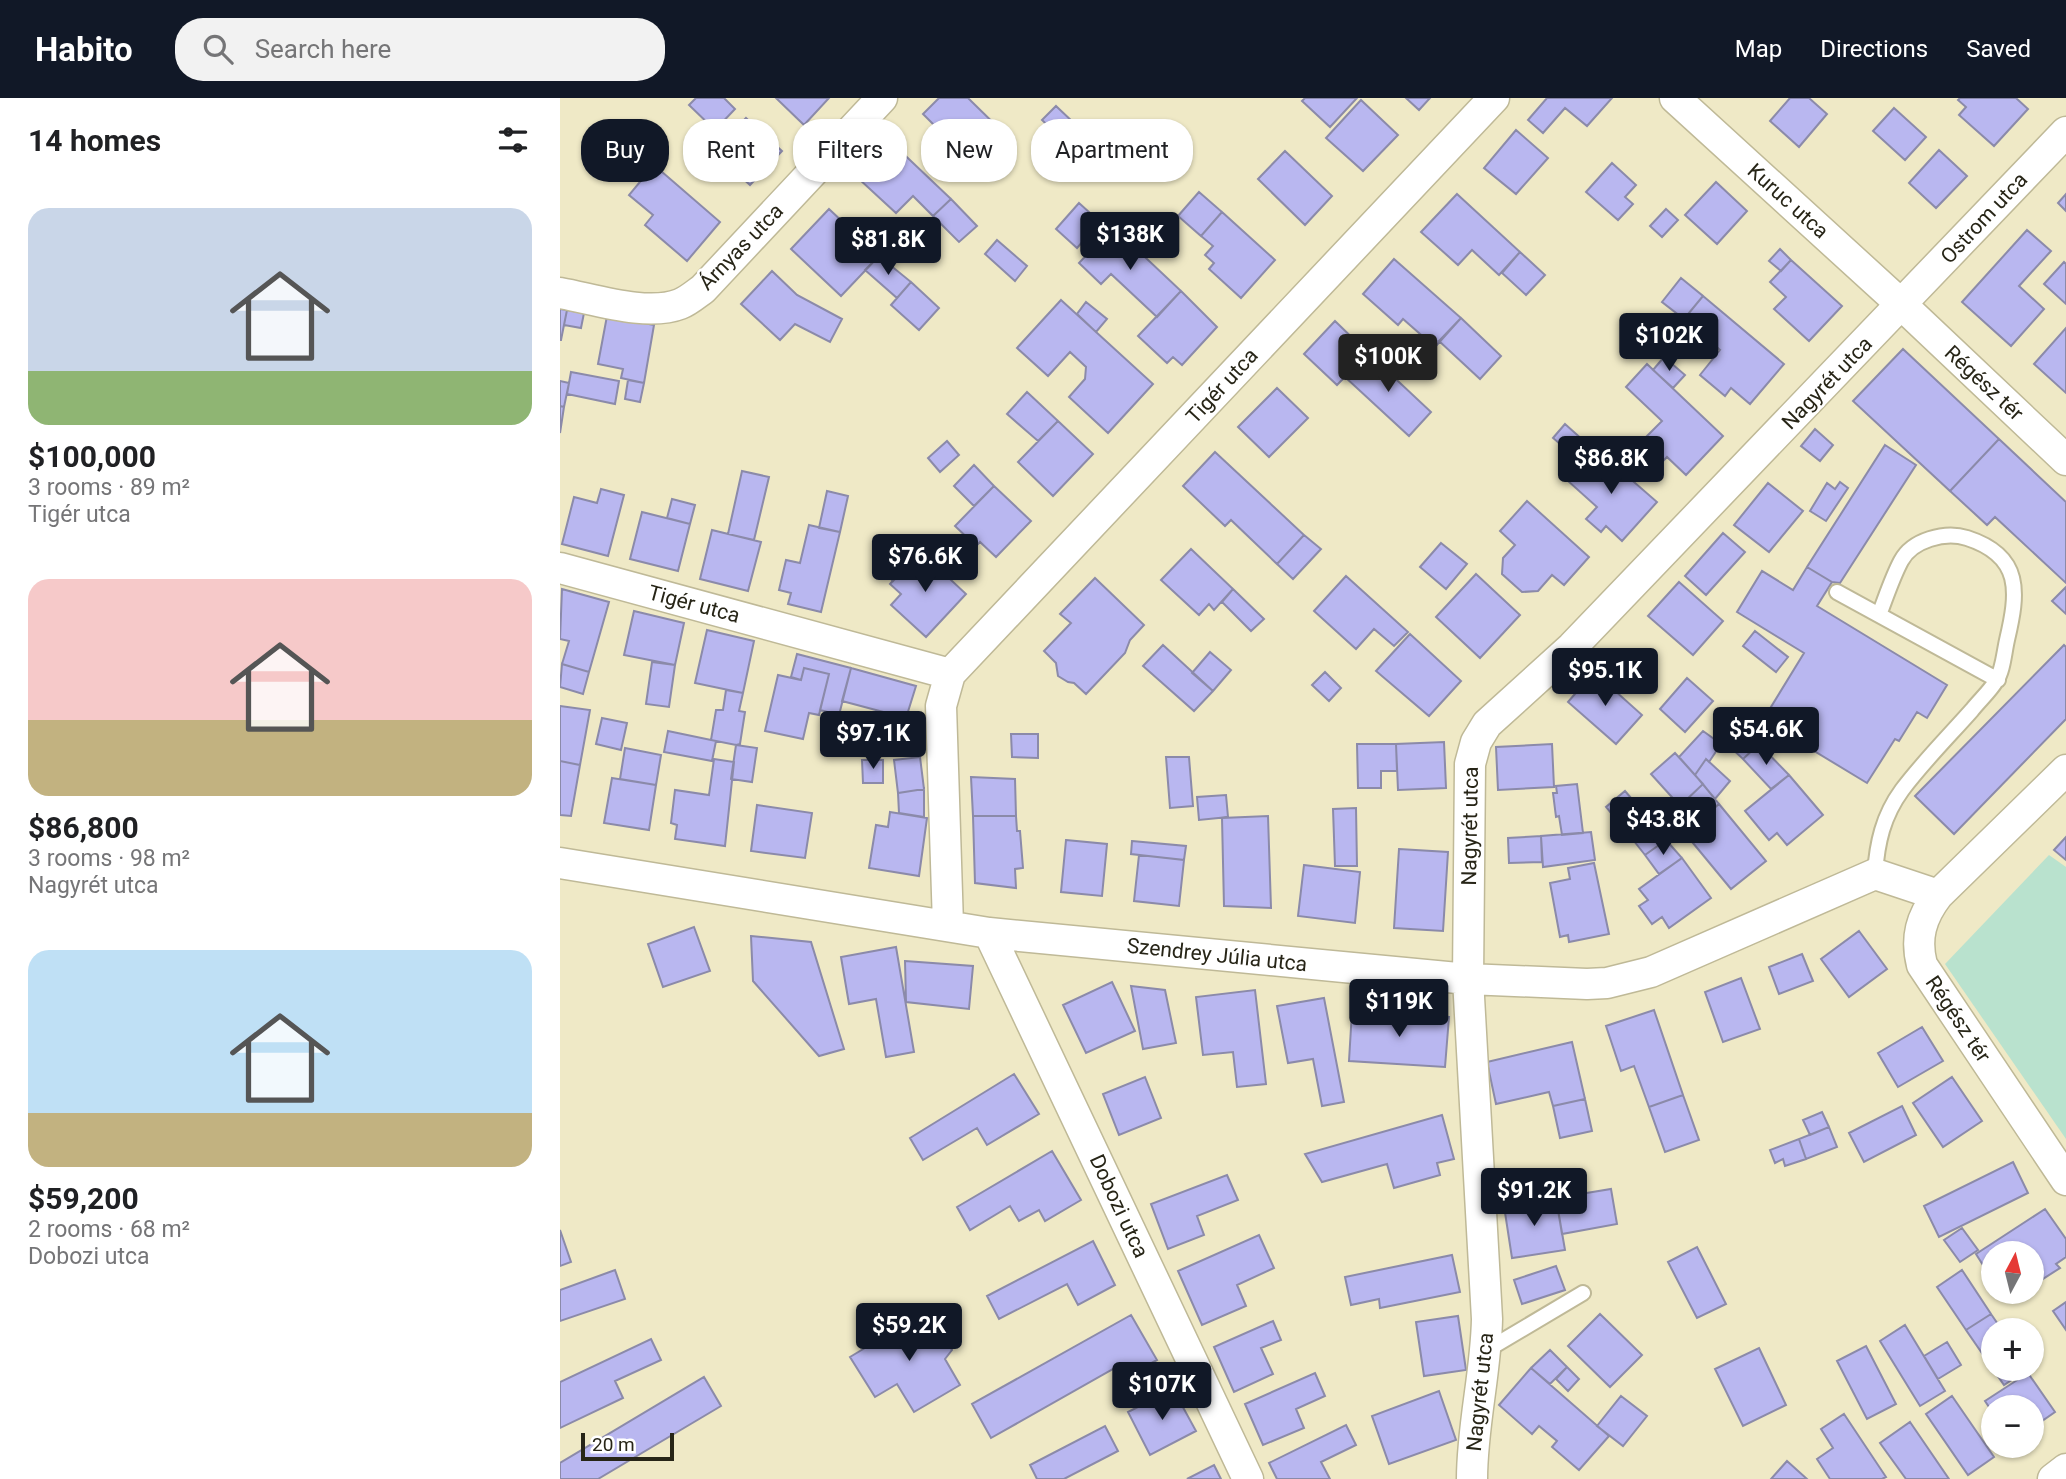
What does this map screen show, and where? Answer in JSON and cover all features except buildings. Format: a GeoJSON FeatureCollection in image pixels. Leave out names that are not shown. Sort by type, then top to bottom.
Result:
{"type":"FeatureCollection","features":[{"type":"Feature","properties":{"kind":"street","name":"Árnyas utca"},"geometry":{"type":"LineString","coordinates":[[560,293],[645,309],[666,309],[683,303],[703,289],[882,98]]}},
{"type":"Feature","properties":{"kind":"street","name":"Tigér utca"},"geometry":{"type":"LineString","coordinates":[[948,925],[940,706],[950,674],[1494,98]]}},
{"type":"Feature","properties":{"kind":"street","name":"Kuruc utca"},"geometry":{"type":"LineString","coordinates":[[1675,98],[1902,305]]}},
{"type":"Feature","properties":{"kind":"street","name":"Ostrom utca"},"geometry":{"type":"LineString","coordinates":[[1902,305],[2066,132]]}},
{"type":"Feature","properties":{"kind":"street","name":"Régész tér"},"geometry":{"type":"LineString","coordinates":[[1902,305],[2066,460]]}},
{"type":"Feature","properties":{"kind":"street","name":"Nagyrét utca"},"geometry":{"type":"LineString","coordinates":[[1472,1479],[1472,1452],[1487,1350],[1468,979],[1469,776],[1473,752],[1487,724],[1572,647],[1902,305]]}},
{"type":"Feature","properties":{"kind":"street","name":"Tigér utca"},"geometry":{"type":"LineString","coordinates":[[560,568],[950,674]]}},
{"type":"Feature","properties":{"kind":"street","name":"Régész tér"},"geometry":{"type":"LineString","coordinates":[[2066,770],[1938,895],[1921,924],[1918,944],[1922,965],[2066,1180]]}},
{"type":"Feature","properties":{"kind":"street","name":"Szendrey Júlia utca"},"geometry":{"type":"LineString","coordinates":[[560,863],[989,933],[1468,979],[1587,984],[1651,972],[1875,874]]}},
{"type":"Feature","properties":{"kind":"street"},"geometry":{"type":"LineString","coordinates":[[1875,874],[1938,895]]}},
{"type":"Feature","properties":{"kind":"street","name":"Dobozi utca"},"geometry":{"type":"LineString","coordinates":[[989,933],[1248,1479]]}},
{"type":"Feature","properties":{"kind":"street"},"geometry":{"type":"LineString","coordinates":[[2053,1479],[2066,1469]]}},
{"type":"Feature","properties":{"kind":"lane"},"geometry":{"type":"LineString","coordinates":[[1875,874],[1878,839],[1901,792],[1998,680],[2015,604],[2014,583],[1998,554],[1979,542],[1961,536],[1942,536],[1912,549],[1902,559],[1879,615]]}},
{"type":"Feature","properties":{"kind":"lane"},"geometry":{"type":"LineString","coordinates":[[1837,592],[1998,680]]}},
{"type":"Feature","properties":{"kind":"lane"},"geometry":{"type":"LineString","coordinates":[[1487,1350],[1583,1293]]}},
{"type":"Feature","properties":{"kind":"green space"},"geometry":{"type":"Polygon","coordinates":[[[2049,855],[2066,867],[2066,1139],[1945,964],[2049,855]]]}}]}
